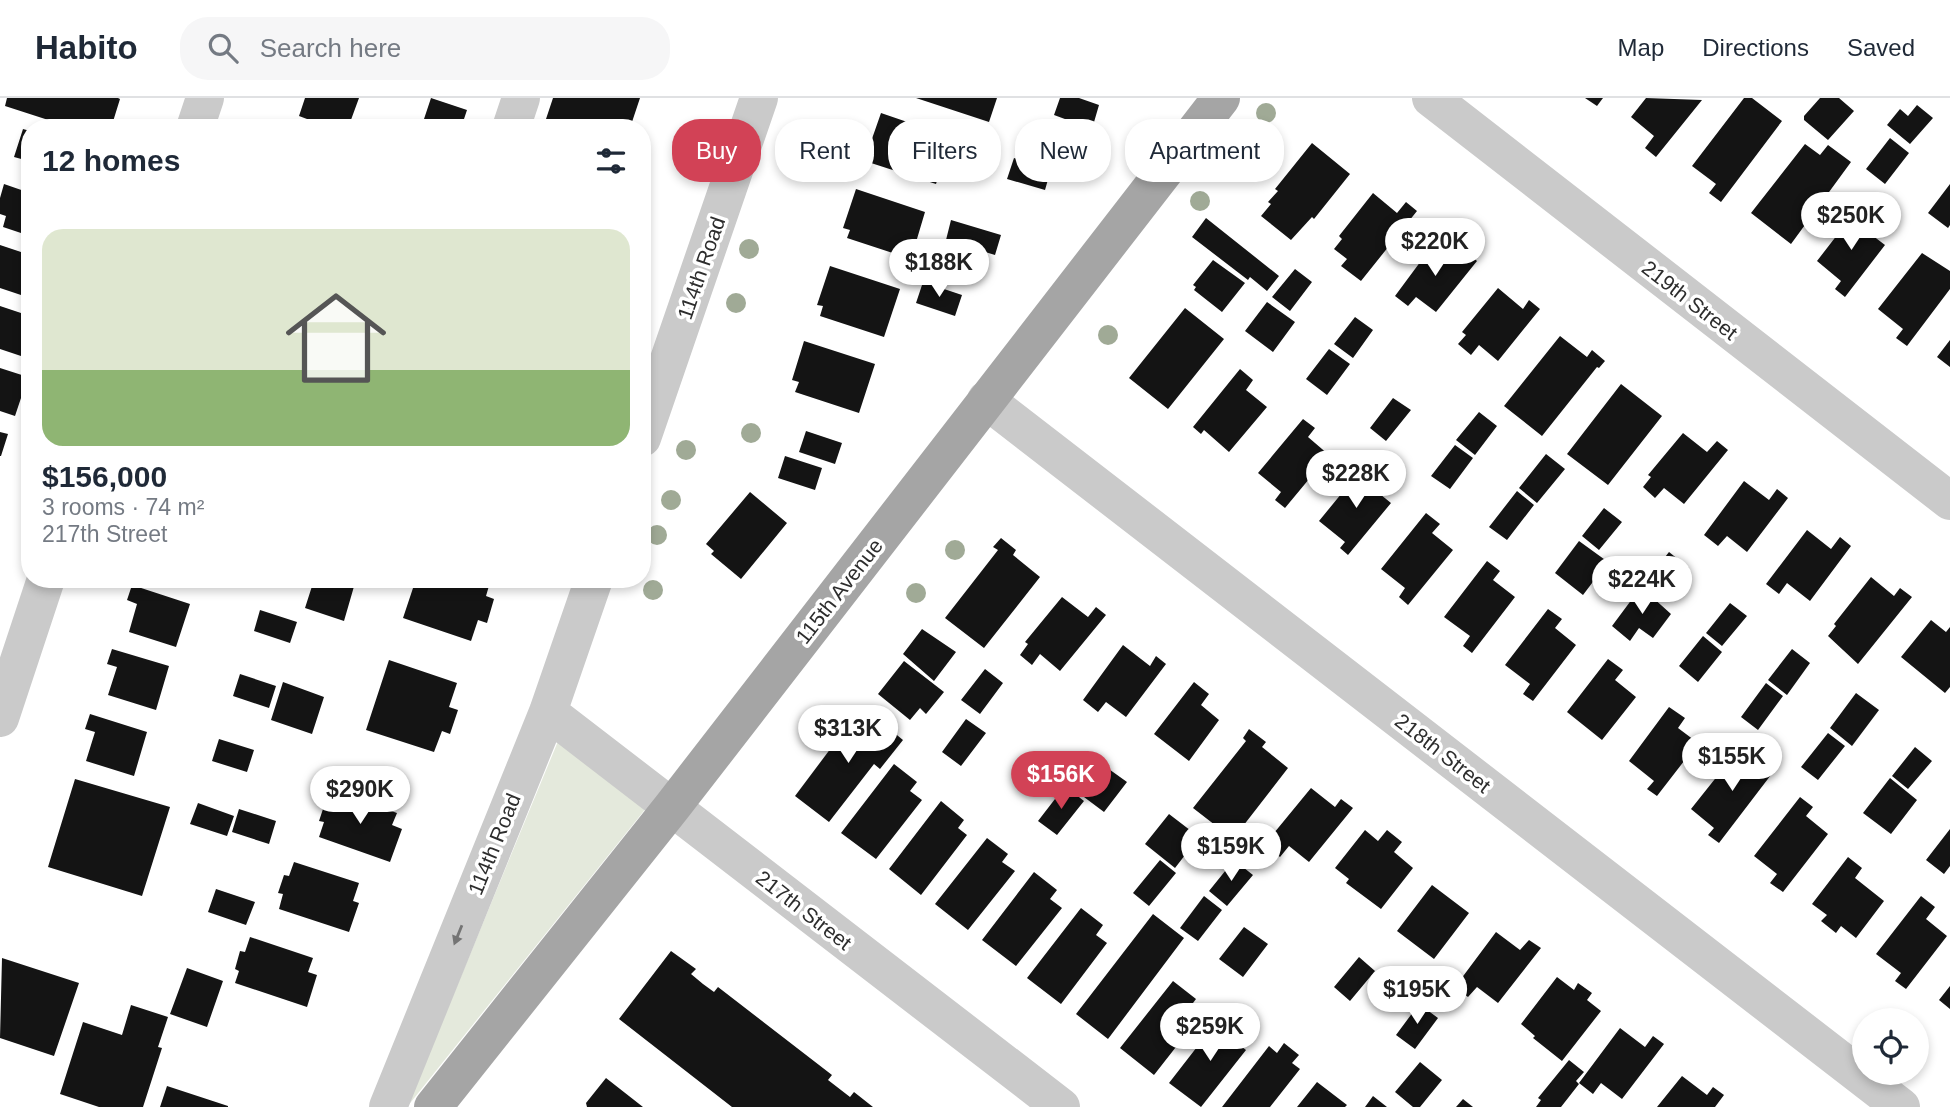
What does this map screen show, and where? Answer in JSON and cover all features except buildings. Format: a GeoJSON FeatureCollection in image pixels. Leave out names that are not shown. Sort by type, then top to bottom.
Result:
{"type":"FeatureCollection","features":[{"type":"Feature","properties":{"kind":"main road","name":"115th Avenue"},"geometry":{"type":"LineString","coordinates":[[444,1099],[1221,98]]}},
{"type":"Feature","properties":{"kind":"street"},"geometry":{"type":"LineString","coordinates":[[198,119],[205,98]]}},
{"type":"Feature","properties":{"kind":"street"},"geometry":{"type":"LineString","coordinates":[[514,119],[521,98]]}},
{"type":"Feature","properties":{"kind":"street","name":"114th Road"},"geometry":{"type":"LineString","coordinates":[[651,412],[759,98]]}},
{"type":"Feature","properties":{"kind":"street","name":"219th Street"},"geometry":{"type":"LineString","coordinates":[[1431,98],[1950,501]]}},
{"type":"Feature","properties":{"kind":"street","name":"218th Street"},"geometry":{"type":"LineString","coordinates":[[986,400],[1901,1107]]}},
{"type":"Feature","properties":{"kind":"street"},"geometry":{"type":"LineString","coordinates":[[0,718],[43,588]]}},
{"type":"Feature","properties":{"kind":"street","name":"114th Road"},"geometry":{"type":"LineString","coordinates":[[388,1107],[548,712],[591,588]]}},
{"type":"Feature","properties":{"kind":"street","name":"217th Street"},"geometry":{"type":"LineString","coordinates":[[548,712],[1061,1107]]}},
{"type":"Feature","properties":{"kind":"shaded area"},"geometry":{"type":"Polygon","coordinates":[[[561,734],[651,802],[407,1107],[561,734]]]}}]}
